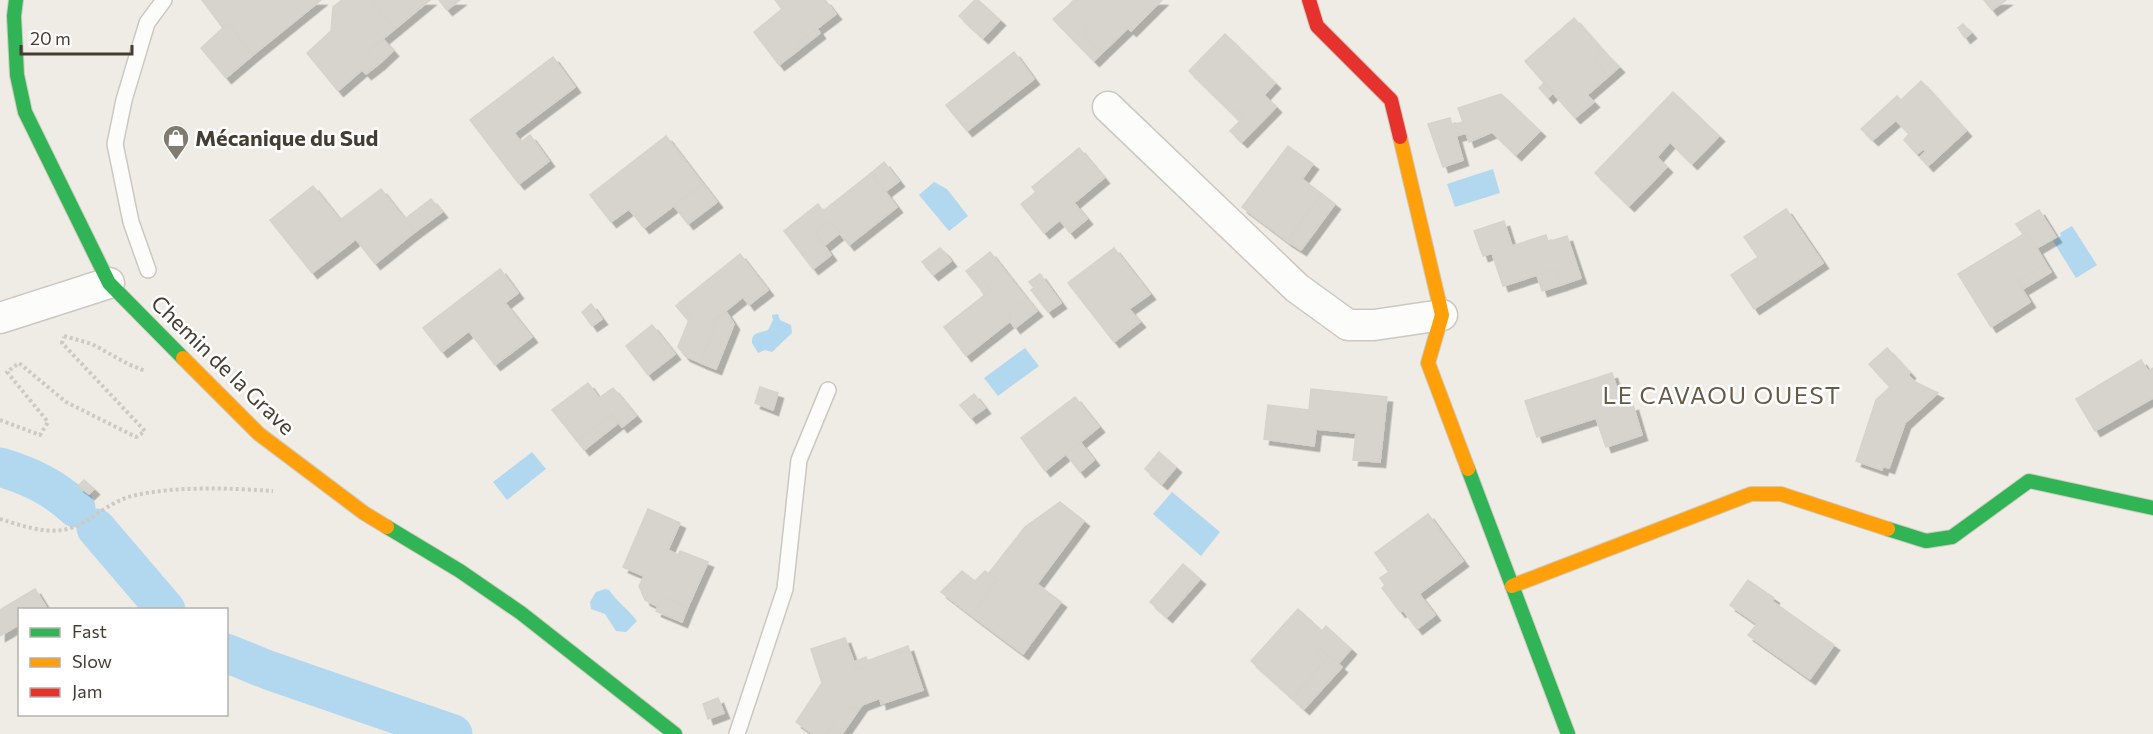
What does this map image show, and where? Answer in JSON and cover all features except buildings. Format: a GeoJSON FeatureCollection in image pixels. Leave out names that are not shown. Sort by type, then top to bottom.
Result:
{"type":"FeatureCollection","features":[{"type":"Feature","properties":{"kind":"street","name":"Chemin de la Grave"},"geometry":{"type":"LineString","coordinates":[[16,0],[14,16],[17,75],[25,112],[109,283],[259,434],[364,513],[460,571],[521,613],[675,734]]}},
{"type":"Feature","properties":{"kind":"street"},"geometry":{"type":"LineString","coordinates":[[1309,0],[1317,26],[1390,100],[1442,315],[1428,363],[1568,734]]}},
{"type":"Feature","properties":{"kind":"street"},"geometry":{"type":"LineString","coordinates":[[1108,107],[1297,288],[1348,325],[1374,325],[1442,315]]}},
{"type":"Feature","properties":{"kind":"street"},"geometry":{"type":"LineString","coordinates":[[0,318],[109,283]]}},
{"type":"Feature","properties":{"kind":"street"},"geometry":{"type":"LineString","coordinates":[[1512,586],[1751,495],[1781,494],[1926,541],[1952,537],[2029,481],[2153,508]]}},
{"type":"Feature","properties":{"kind":"lane"},"geometry":{"type":"LineString","coordinates":[[148,270],[131,222],[116,144],[124,100],[147,23],[164,0]]}},
{"type":"Feature","properties":{"kind":"lane"},"geometry":{"type":"LineString","coordinates":[[737,734],[785,589],[799,460],[828,390]]}},
{"type":"Feature","properties":{"kind":"path"},"geometry":{"type":"LineString","coordinates":[[58,331],[64,337],[92,344],[150,373]]}},
{"type":"Feature","properties":{"kind":"path"},"geometry":{"type":"LineString","coordinates":[[0,420],[40,435],[48,422],[7,372],[19,363],[66,402],[136,437],[145,431],[62,344],[64,337]]}},
{"type":"Feature","properties":{"kind":"path"},"geometry":{"type":"LineString","coordinates":[[0,519],[50,531],[75,527],[101,509],[134,495],[175,490],[276,491]]}},
{"type":"Feature","properties":{"kind":"water"},"geometry":{"type":"Polygon","coordinates":[[[1493,169],[1500,193],[1455,207],[1447,184],[1493,169]]]}},
{"type":"Feature","properties":{"kind":"water"},"geometry":{"type":"Polygon","coordinates":[[[934,182],[947,189],[968,216],[949,231],[919,195],[934,182]]]}},
{"type":"Feature","properties":{"kind":"water"},"geometry":{"type":"Polygon","coordinates":[[[2072,226],[2097,265],[2076,278],[2053,241],[2061,236],[2060,233],[2072,226]]]}},
{"type":"Feature","properties":{"kind":"water"},"geometry":{"type":"Polygon","coordinates":[[[778,314],[780,320],[791,325],[792,333],[772,352],[765,350],[758,353],[752,343],[753,337],[768,330],[773,320],[772,315],[778,314]]]}},
{"type":"Feature","properties":{"kind":"water"},"geometry":{"type":"Polygon","coordinates":[[[1025,348],[1039,366],[998,396],[984,378],[1025,348]]]}},
{"type":"Feature","properties":{"kind":"water"},"geometry":{"type":"Polygon","coordinates":[[[532,452],[546,469],[507,500],[493,482],[532,452]]]}},
{"type":"Feature","properties":{"kind":"water"},"geometry":{"type":"Polygon","coordinates":[[[1172,492],[1220,532],[1201,556],[1153,514],[1172,492]]]}},
{"type":"Feature","properties":{"kind":"water"},"geometry":{"type":"Polygon","coordinates":[[[609,590],[637,621],[626,632],[616,631],[605,614],[591,609],[590,602],[596,592],[609,590]]]}},
{"type":"Feature","properties":{"kind":"waterway"},"geometry":{"type":"LineString","coordinates":[[0,467],[41,483],[76,508]]}},
{"type":"Feature","properties":{"kind":"waterway"},"geometry":{"type":"LineString","coordinates":[[96,528],[164,608]]}},
{"type":"Feature","properties":{"kind":"waterway"},"geometry":{"type":"LineString","coordinates":[[228,654],[268,670],[453,734]]}},
{"type":"Feature","properties":{"kind":"traffic: fast"},"geometry":{"type":"LineString","coordinates":[[16,0],[14,16],[17,75],[25,112],[109,283],[183,358]]}},
{"type":"Feature","properties":{"kind":"traffic: fast"},"geometry":{"type":"LineString","coordinates":[[1468,469],[1568,734]]}},
{"type":"Feature","properties":{"kind":"traffic: fast"},"geometry":{"type":"LineString","coordinates":[[1888,529],[1926,541],[1952,537],[2029,481],[2153,508]]}},
{"type":"Feature","properties":{"kind":"traffic: fast"},"geometry":{"type":"LineString","coordinates":[[387,527],[460,571],[521,613],[675,734]]}},
{"type":"Feature","properties":{"kind":"traffic: slow"},"geometry":{"type":"LineString","coordinates":[[1400,137],[1442,315],[1428,363],[1468,469]]}},
{"type":"Feature","properties":{"kind":"traffic: slow"},"geometry":{"type":"LineString","coordinates":[[183,358],[259,434],[364,513],[387,527]]}},
{"type":"Feature","properties":{"kind":"traffic: slow"},"geometry":{"type":"LineString","coordinates":[[1512,586],[1751,494],[1781,494],[1888,529]]}},
{"type":"Feature","properties":{"kind":"traffic: jam"},"geometry":{"type":"LineString","coordinates":[[1309,0],[1317,26],[1391,100],[1400,137]]}},
{"type":"Feature","properties":{"kind":"place","name":"Mécanique du Sud"},"geometry":{"type":"Point","coordinates":[176,161]}},
{"type":"Feature","properties":{"kind":"district","name":"LE CAVAOU OUEST"},"geometry":{"type":"Point","coordinates":[1722,396]}}]}
